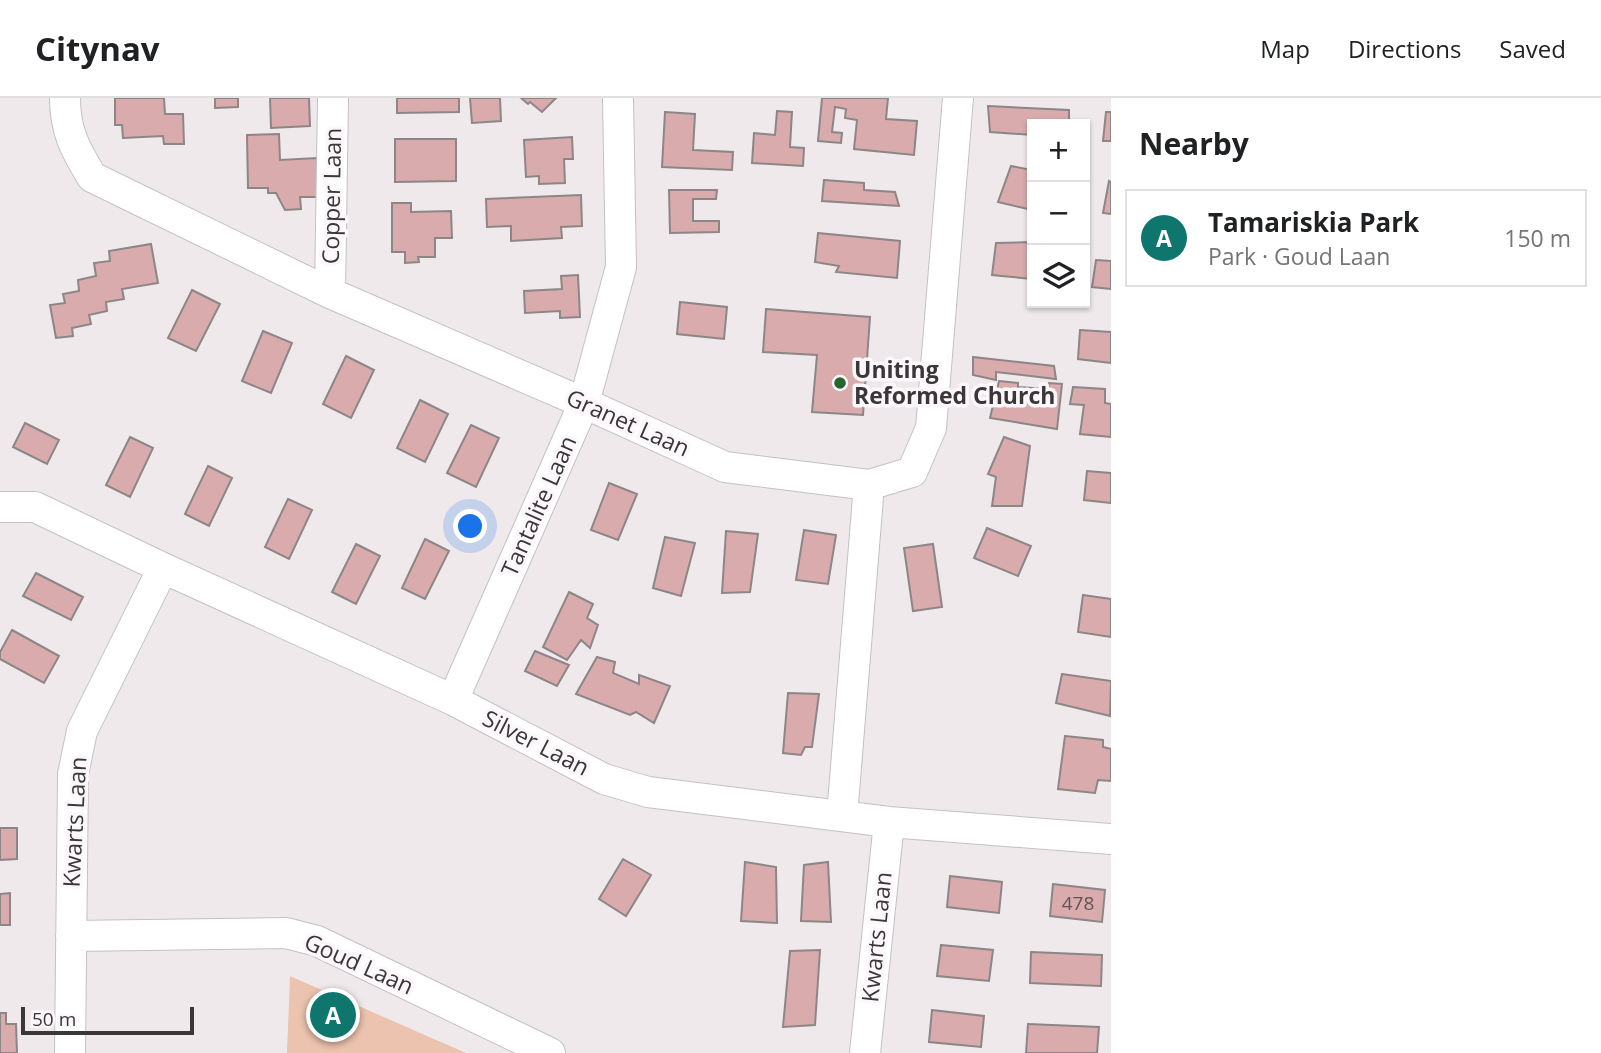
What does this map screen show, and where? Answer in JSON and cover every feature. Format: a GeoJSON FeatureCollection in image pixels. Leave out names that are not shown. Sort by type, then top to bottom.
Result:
{"type":"FeatureCollection","features":[{"type":"Feature","properties":{"kind":"street","name":"Granet Laan"},"geometry":{"type":"LineString","coordinates":[[65,98],[65,119],[76,151],[92,177],[330,293],[725,467],[869,485],[912,472],[931,428],[958,98]]}},
{"type":"Feature","properties":{"kind":"street","name":"Copper Laan"},"geometry":{"type":"LineString","coordinates":[[330,293],[333,98]]}},
{"type":"Feature","properties":{"kind":"street","name":"Tantalite Laan"},"geometry":{"type":"LineString","coordinates":[[453,700],[584,403],[621,267],[618,98]]}},
{"type":"Feature","properties":{"kind":"street"},"geometry":{"type":"LineString","coordinates":[[842,816],[869,485]]}},
{"type":"Feature","properties":{"kind":"street","name":"Silver Laan"},"geometry":{"type":"LineString","coordinates":[[0,508],[35,507],[453,700],[604,779],[648,792],[842,816],[1111,839]]}},
{"type":"Feature","properties":{"kind":"street","name":"Kwarts Laan"},"geometry":{"type":"LineString","coordinates":[[71,1053],[73,774],[82,731],[163,568]]}},
{"type":"Feature","properties":{"kind":"street","name":"Kwarts Laan"},"geometry":{"type":"LineString","coordinates":[[865,1053],[889,821]]}},
{"type":"Feature","properties":{"kind":"street","name":"Goud Laan"},"geometry":{"type":"LineString","coordinates":[[71,936],[286,933],[317,941],[550,1053]]}},
{"type":"Feature","properties":{"kind":"shaded area"},"geometry":{"type":"Polygon","coordinates":[[[290,976],[466,1053],[287,1053],[290,976]]]}},
{"type":"Feature","properties":{"kind":"building"},"geometry":{"type":"Polygon","coordinates":[[[115,98],[164,98],[165,114],[183,114],[184,144],[164,144],[163,136],[123,138],[122,125],[115,125],[115,98]]]}},
{"type":"Feature","properties":{"kind":"building"},"geometry":{"type":"Polygon","coordinates":[[[215,98],[238,98],[238,107],[215,108],[215,98]]]}},
{"type":"Feature","properties":{"kind":"building"},"geometry":{"type":"Polygon","coordinates":[[[270,98],[309,98],[310,126],[271,128],[270,98]]]}},
{"type":"Feature","properties":{"kind":"building"},"geometry":{"type":"Polygon","coordinates":[[[397,98],[459,98],[459,112],[397,113],[397,98]]]}},
{"type":"Feature","properties":{"kind":"building"},"geometry":{"type":"Polygon","coordinates":[[[470,98],[500,98],[501,121],[472,123],[470,98]]]}},
{"type":"Feature","properties":{"kind":"building"},"geometry":{"type":"Polygon","coordinates":[[[521,98],[556,98],[542,112],[521,98]]]}},
{"type":"Feature","properties":{"kind":"building"},"geometry":{"type":"Polygon","coordinates":[[[822,98],[888,98],[886,119],[917,121],[914,155],[854,149],[857,120],[845,118],[846,109],[835,107],[832,132],[842,133],[841,143],[818,141],[822,98]]]}},
{"type":"Feature","properties":{"kind":"building"},"geometry":{"type":"Polygon","coordinates":[[[988,106],[1069,110],[1069,119],[1027,119],[1027,135],[990,132],[988,106]]]}},
{"type":"Feature","properties":{"kind":"building"},"geometry":{"type":"Polygon","coordinates":[[[777,111],[792,112],[790,147],[804,148],[803,166],[752,163],[754,133],[775,135],[777,111]]]}},
{"type":"Feature","properties":{"kind":"building"},"geometry":{"type":"Polygon","coordinates":[[[665,112],[695,114],[693,150],[733,152],[732,170],[662,167],[665,112]]]}},
{"type":"Feature","properties":{"kind":"building"},"geometry":{"type":"Polygon","coordinates":[[[1106,112],[1111,112],[1111,141],[1103,141],[1106,112]]]}},
{"type":"Feature","properties":{"kind":"building"},"geometry":{"type":"Polygon","coordinates":[[[279,134],[280,160],[317,158],[318,197],[300,197],[301,209],[285,210],[276,193],[268,193],[268,188],[248,188],[247,135],[279,134]]]}},
{"type":"Feature","properties":{"kind":"building"},"geometry":{"type":"Polygon","coordinates":[[[572,137],[573,159],[564,159],[565,183],[539,184],[539,176],[526,177],[524,140],[572,137]]]}},
{"type":"Feature","properties":{"kind":"building"},"geometry":{"type":"Polygon","coordinates":[[[395,139],[456,139],[456,181],[395,182],[395,139]]]}},
{"type":"Feature","properties":{"kind":"building"},"geometry":{"type":"Polygon","coordinates":[[[1011,166],[1027,169],[1027,209],[998,202],[1011,166]]]}},
{"type":"Feature","properties":{"kind":"building"},"geometry":{"type":"Polygon","coordinates":[[[824,180],[864,183],[864,190],[895,192],[899,206],[822,201],[824,180]]]}},
{"type":"Feature","properties":{"kind":"building"},"geometry":{"type":"Polygon","coordinates":[[[1109,181],[1111,182],[1111,214],[1103,213],[1109,181]]]}},
{"type":"Feature","properties":{"kind":"building"},"geometry":{"type":"Polygon","coordinates":[[[669,190],[717,190],[716,199],[693,199],[693,221],[719,221],[719,232],[670,233],[669,190]]]}},
{"type":"Feature","properties":{"kind":"building"},"geometry":{"type":"Polygon","coordinates":[[[581,195],[582,226],[561,227],[562,238],[511,241],[511,226],[487,227],[486,199],[581,195]]]}},
{"type":"Feature","properties":{"kind":"building"},"geometry":{"type":"Polygon","coordinates":[[[392,203],[411,203],[411,212],[451,211],[452,238],[435,238],[435,257],[418,257],[419,262],[405,263],[405,252],[392,252],[392,203]]]}},
{"type":"Feature","properties":{"kind":"building"},"geometry":{"type":"Polygon","coordinates":[[[818,233],[900,241],[897,278],[836,272],[839,266],[815,262],[818,233]]]}},
{"type":"Feature","properties":{"kind":"building"},"geometry":{"type":"Polygon","coordinates":[[[1027,242],[1027,278],[992,275],[996,243],[1027,242]]]}},
{"type":"Feature","properties":{"kind":"building"},"geometry":{"type":"Polygon","coordinates":[[[151,244],[158,283],[122,289],[124,299],[106,302],[107,311],[89,315],[91,324],[72,328],[73,336],[56,338],[50,305],[65,303],[63,294],[79,291],[78,280],[96,276],[94,263],[110,261],[109,251],[151,244]]]}},
{"type":"Feature","properties":{"kind":"building"},"geometry":{"type":"Polygon","coordinates":[[[1096,260],[1111,261],[1111,289],[1092,287],[1096,260]]]}},
{"type":"Feature","properties":{"kind":"building"},"geometry":{"type":"Polygon","coordinates":[[[578,275],[580,317],[560,318],[560,311],[525,313],[524,291],[562,289],[561,276],[578,275]]]}},
{"type":"Feature","properties":{"kind":"building"},"geometry":{"type":"Polygon","coordinates":[[[192,290],[220,304],[196,351],[168,338],[192,290]]]}},
{"type":"Feature","properties":{"kind":"building"},"geometry":{"type":"Polygon","coordinates":[[[680,302],[727,307],[724,339],[677,334],[680,302]]]}},
{"type":"Feature","properties":{"kind":"building","name":"Uniting Reformed Church"},"geometry":{"type":"Polygon","coordinates":[[[766,309],[870,317],[863,415],[812,412],[817,355],[763,352],[766,309]]]}},
{"type":"Feature","properties":{"kind":"building"},"geometry":{"type":"Polygon","coordinates":[[[1080,330],[1111,332],[1111,363],[1078,359],[1080,330]]]}},
{"type":"Feature","properties":{"kind":"building"},"geometry":{"type":"Polygon","coordinates":[[[263,331],[292,343],[271,393],[242,381],[263,331]]]}},
{"type":"Feature","properties":{"kind":"building"},"geometry":{"type":"Polygon","coordinates":[[[346,356],[374,370],[351,418],[323,404],[346,356]]]}},
{"type":"Feature","properties":{"kind":"building"},"geometry":{"type":"Polygon","coordinates":[[[973,357],[1054,366],[1056,379],[996,372],[996,380],[973,375],[973,357]]]}},
{"type":"Feature","properties":{"kind":"building"},"geometry":{"type":"Polygon","coordinates":[[[999,381],[1018,383],[1018,387],[1048,389],[1049,383],[1062,384],[1057,429],[990,418],[999,381]]]}},
{"type":"Feature","properties":{"kind":"building"},"geometry":{"type":"Polygon","coordinates":[[[1073,387],[1105,389],[1105,403],[1111,404],[1111,437],[1080,434],[1084,405],[1070,404],[1073,387]]]}},
{"type":"Feature","properties":{"kind":"building"},"geometry":{"type":"Polygon","coordinates":[[[420,400],[448,414],[425,462],[397,448],[420,400]]]}},
{"type":"Feature","properties":{"kind":"building"},"geometry":{"type":"Polygon","coordinates":[[[25,423],[59,440],[47,464],[13,447],[25,423]]]}},
{"type":"Feature","properties":{"kind":"building"},"geometry":{"type":"Polygon","coordinates":[[[471,425],[499,438],[476,487],[447,473],[471,425]]]}},
{"type":"Feature","properties":{"kind":"building"},"geometry":{"type":"Polygon","coordinates":[[[130,437],[153,448],[130,497],[106,485],[130,437]]]}},
{"type":"Feature","properties":{"kind":"building"},"geometry":{"type":"Polygon","coordinates":[[[1004,437],[1030,446],[1022,506],[992,506],[996,477],[988,474],[1004,437]]]}},
{"type":"Feature","properties":{"kind":"building"},"geometry":{"type":"Polygon","coordinates":[[[208,466],[232,478],[209,526],[185,514],[208,466]]]}},
{"type":"Feature","properties":{"kind":"building"},"geometry":{"type":"Polygon","coordinates":[[[1087,471],[1111,473],[1111,503],[1084,500],[1087,471]]]}},
{"type":"Feature","properties":{"kind":"building"},"geometry":{"type":"Polygon","coordinates":[[[609,483],[637,494],[618,540],[591,530],[609,483]]]}},
{"type":"Feature","properties":{"kind":"building"},"geometry":{"type":"Polygon","coordinates":[[[288,499],[312,510],[289,559],[265,547],[288,499]]]}},
{"type":"Feature","properties":{"kind":"building"},"geometry":{"type":"Polygon","coordinates":[[[987,528],[1031,546],[1018,576],[974,558],[987,528]]]}},
{"type":"Feature","properties":{"kind":"building"},"geometry":{"type":"Polygon","coordinates":[[[804,530],[836,535],[828,584],[796,580],[804,530]]]}},
{"type":"Feature","properties":{"kind":"building"},"geometry":{"type":"Polygon","coordinates":[[[726,531],[758,534],[750,592],[722,593],[726,531]]]}},
{"type":"Feature","properties":{"kind":"building"},"geometry":{"type":"Polygon","coordinates":[[[665,537],[695,543],[681,596],[653,588],[665,537]]]}},
{"type":"Feature","properties":{"kind":"building"},"geometry":{"type":"Polygon","coordinates":[[[425,539],[449,551],[425,599],[402,588],[425,539]]]}},
{"type":"Feature","properties":{"kind":"building"},"geometry":{"type":"Polygon","coordinates":[[[356,544],[380,556],[356,604],[332,592],[356,544]]]}},
{"type":"Feature","properties":{"kind":"building"},"geometry":{"type":"Polygon","coordinates":[[[933,544],[942,607],[913,611],[904,548],[933,544]]]}},
{"type":"Feature","properties":{"kind":"building"},"geometry":{"type":"Polygon","coordinates":[[[36,573],[83,597],[71,620],[23,596],[36,573]]]}},
{"type":"Feature","properties":{"kind":"building"},"geometry":{"type":"Polygon","coordinates":[[[569,592],[593,604],[587,618],[598,625],[590,648],[581,640],[567,660],[543,647],[569,592]]]}},
{"type":"Feature","properties":{"kind":"building"},"geometry":{"type":"Polygon","coordinates":[[[1083,595],[1111,599],[1111,637],[1078,632],[1083,595]]]}},
{"type":"Feature","properties":{"kind":"building"},"geometry":{"type":"Polygon","coordinates":[[[12,630],[59,656],[44,683],[0,659],[0,652],[12,630]]]}},
{"type":"Feature","properties":{"kind":"building"},"geometry":{"type":"Polygon","coordinates":[[[535,651],[569,665],[557,686],[525,671],[535,651]]]}},
{"type":"Feature","properties":{"kind":"building"},"geometry":{"type":"Polygon","coordinates":[[[597,657],[615,662],[613,673],[639,684],[639,675],[670,686],[654,723],[636,712],[630,715],[576,694],[597,657]]]}},
{"type":"Feature","properties":{"kind":"building"},"geometry":{"type":"Polygon","coordinates":[[[1062,674],[1111,681],[1110,716],[1056,703],[1062,674]]]}},
{"type":"Feature","properties":{"kind":"building"},"geometry":{"type":"Polygon","coordinates":[[[788,693],[819,694],[812,747],[805,747],[801,755],[783,753],[788,693]]]}},
{"type":"Feature","properties":{"kind":"building"},"geometry":{"type":"Polygon","coordinates":[[[1065,736],[1103,740],[1103,747],[1111,749],[1111,781],[1098,780],[1095,793],[1058,789],[1065,736]]]}},
{"type":"Feature","properties":{"kind":"building"},"geometry":{"type":"Polygon","coordinates":[[[0,828],[17,828],[17,859],[0,860],[0,828]]]}},
{"type":"Feature","properties":{"kind":"building"},"geometry":{"type":"Polygon","coordinates":[[[623,859],[651,875],[626,916],[599,899],[623,859]]]}},
{"type":"Feature","properties":{"kind":"building"},"geometry":{"type":"Polygon","coordinates":[[[745,862],[776,867],[777,923],[741,921],[745,862]]]}},
{"type":"Feature","properties":{"kind":"building"},"geometry":{"type":"Polygon","coordinates":[[[828,862],[831,922],[801,921],[804,865],[828,862]]]}},
{"type":"Feature","properties":{"kind":"building"},"geometry":{"type":"Polygon","coordinates":[[[950,876],[1002,882],[999,913],[947,907],[950,876]]]}},
{"type":"Feature","properties":{"kind":"building"},"geometry":{"type":"Polygon","coordinates":[[[1053,884],[1105,890],[1102,922],[1050,916],[1053,884]]]}},
{"type":"Feature","properties":{"kind":"building"},"geometry":{"type":"Polygon","coordinates":[[[10,893],[10,925],[0,925],[0,894],[10,893]]]}},
{"type":"Feature","properties":{"kind":"building"},"geometry":{"type":"Polygon","coordinates":[[[941,945],[993,950],[989,981],[937,976],[941,945]]]}},
{"type":"Feature","properties":{"kind":"building"},"geometry":{"type":"Polygon","coordinates":[[[820,950],[815,1025],[783,1027],[790,951],[820,950]]]}},
{"type":"Feature","properties":{"kind":"building"},"geometry":{"type":"Polygon","coordinates":[[[1031,952],[1102,955],[1101,986],[1030,983],[1031,952]]]}},
{"type":"Feature","properties":{"kind":"building"},"geometry":{"type":"Polygon","coordinates":[[[932,1010],[984,1016],[981,1047],[929,1042],[932,1010]]]}},
{"type":"Feature","properties":{"kind":"building"},"geometry":{"type":"Polygon","coordinates":[[[0,1013],[6,1013],[6,1024],[16,1024],[17,1053],[0,1053],[0,1013]]]}},
{"type":"Feature","properties":{"kind":"building"},"geometry":{"type":"Polygon","coordinates":[[[1028,1024],[1099,1027],[1097,1053],[1026,1053],[1028,1024]]]}},
{"type":"Feature","properties":{"kind":"place","name":"Uniting Reformed Church"},"geometry":{"type":"Point","coordinates":[840,383]}},
{"type":"Feature","properties":{"kind":"place","name":"Tamariskia Park"},"geometry":{"type":"Point","coordinates":[333,1015]}}]}
